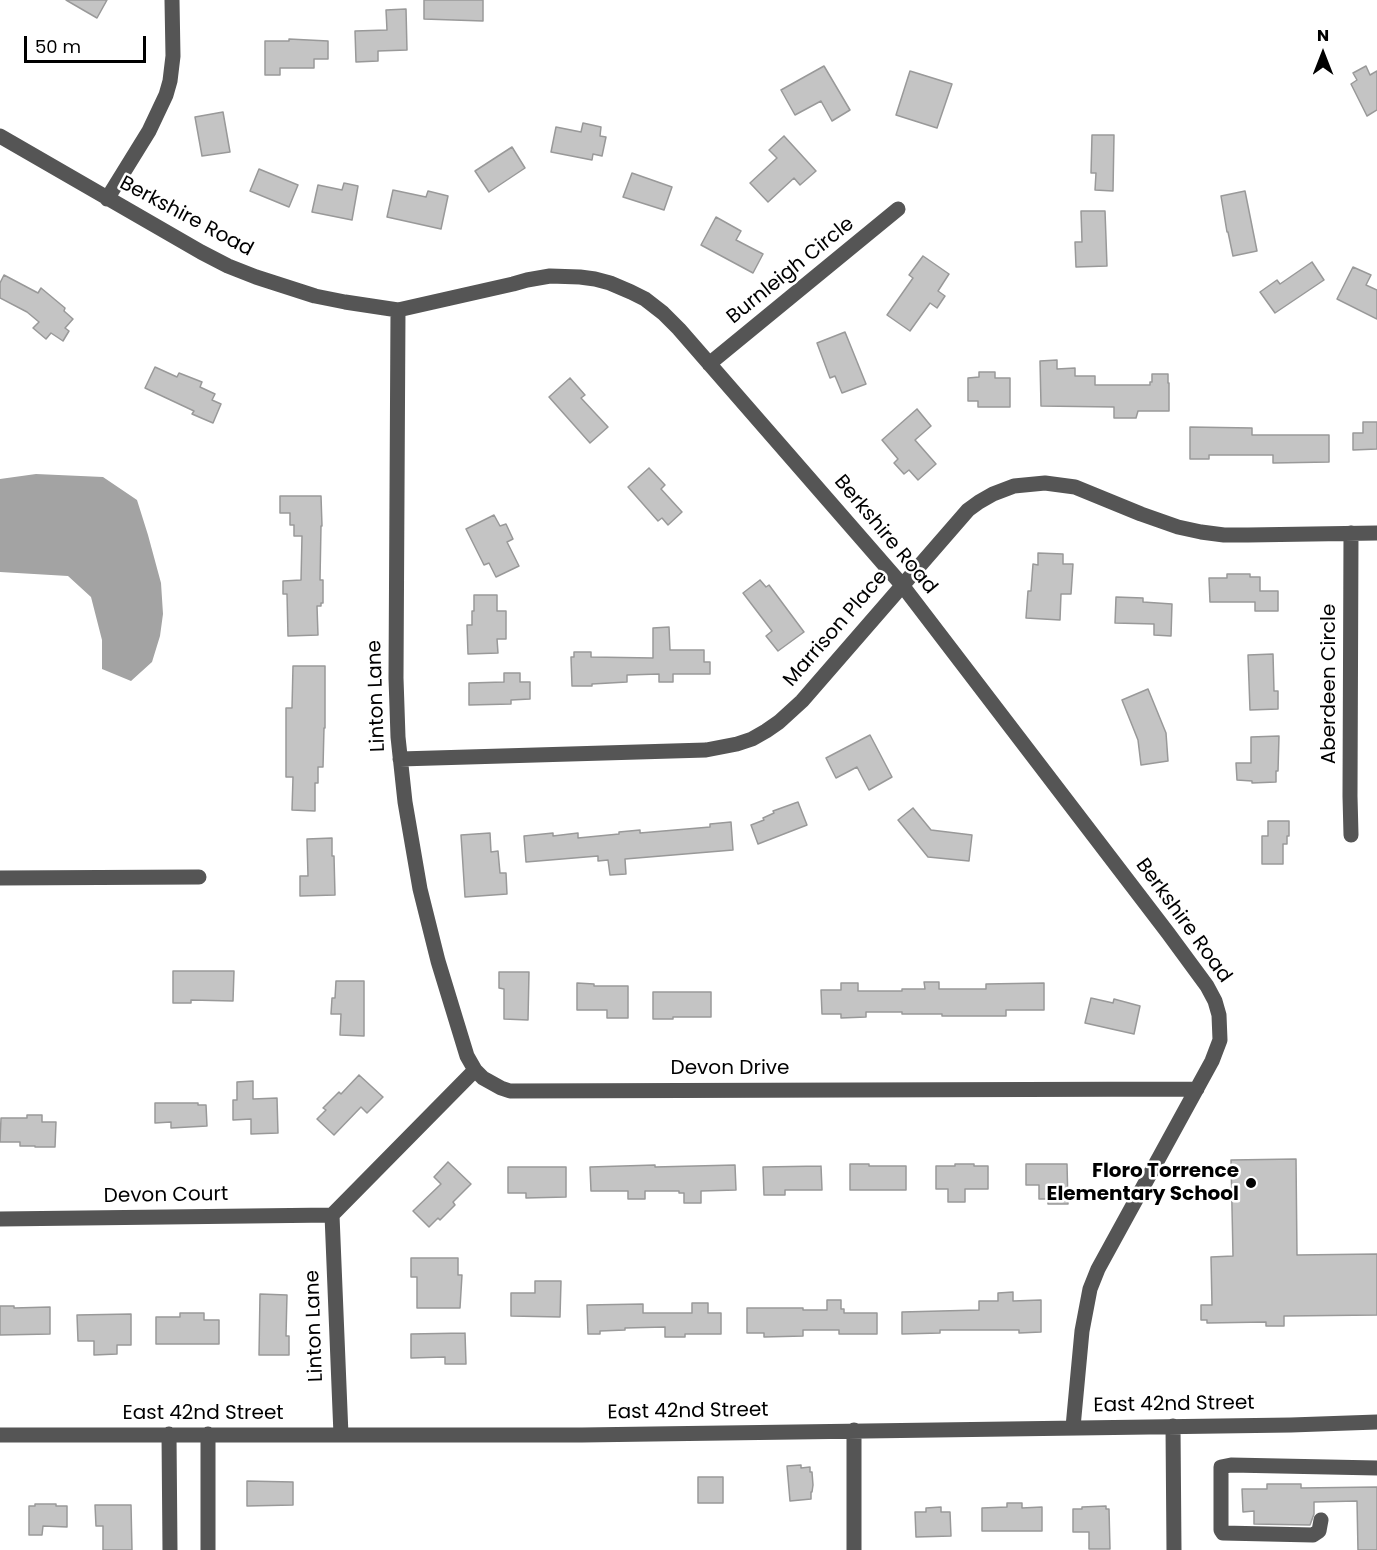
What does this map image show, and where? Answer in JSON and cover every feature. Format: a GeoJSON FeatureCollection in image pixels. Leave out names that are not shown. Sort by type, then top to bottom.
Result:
{"type":"FeatureCollection","features":[{"type":"Feature","properties":{"kind":"street"},"geometry":{"type":"LineString","coordinates":[[107,199],[149,131],[166,95],[173,56],[172,0]]}},
{"type":"Feature","properties":{"kind":"street","name":"Berkshire Road"},"geometry":{"type":"LineString","coordinates":[[0,136],[228,266],[315,296],[398,310],[550,276],[595,279],[610,283],[645,299],[679,329],[902,585],[1207,986],[1220,1015],[1221,1031],[1215,1054],[1095,1275],[1088,1296],[1082,1331],[1073,1427]]}},
{"type":"Feature","properties":{"kind":"street","name":"Burnleigh Circle"},"geometry":{"type":"LineString","coordinates":[[709,364],[898,209]]}},
{"type":"Feature","properties":{"kind":"street","name":"Linton Lane"},"geometry":{"type":"LineString","coordinates":[[398,310],[396,678],[400,759],[409,831],[425,911],[438,961],[468,1056],[475,1070]]}},
{"type":"Feature","properties":{"kind":"street","name":"Marrison Place"},"geometry":{"type":"LineString","coordinates":[[400,759],[706,750],[737,744],[766,731],[791,712],[968,510],[1007,488],[1037,483],[1075,487],[1141,514],[1178,527],[1201,532],[1248,535],[1377,533]]}},
{"type":"Feature","properties":{"kind":"street","name":"Aberdeen Circle"},"geometry":{"type":"LineString","coordinates":[[1351,533],[1351,835]]}},
{"type":"Feature","properties":{"kind":"street"},"geometry":{"type":"LineString","coordinates":[[0,878],[199,877]]}},
{"type":"Feature","properties":{"kind":"street"},"geometry":{"type":"LineString","coordinates":[[332,1215],[475,1070]]}},
{"type":"Feature","properties":{"kind":"street","name":"Devon Drive"},"geometry":{"type":"LineString","coordinates":[[475,1070],[483,1078],[501,1088],[510,1090],[1197,1089]]}},
{"type":"Feature","properties":{"kind":"street","name":"Linton Lane"},"geometry":{"type":"LineString","coordinates":[[332,1215],[340,1435]]}},
{"type":"Feature","properties":{"kind":"street","name":"Devon Court"},"geometry":{"type":"LineString","coordinates":[[0,1219],[332,1215]]}},
{"type":"Feature","properties":{"kind":"street","name":"East 42nd Street"},"geometry":{"type":"LineString","coordinates":[[0,1435],[582,1435],[1377,1422]]}},
{"type":"Feature","properties":{"kind":"street"},"geometry":{"type":"LineString","coordinates":[[1173,1426],[1174,1550]]}},
{"type":"Feature","properties":{"kind":"street"},"geometry":{"type":"LineString","coordinates":[[854,1430],[854,1550]]}},
{"type":"Feature","properties":{"kind":"street"},"geometry":{"type":"LineString","coordinates":[[169,1434],[170,1550]]}},
{"type":"Feature","properties":{"kind":"street"},"geometry":{"type":"LineString","coordinates":[[208,1434],[208,1550]]}},
{"type":"Feature","properties":{"kind":"street"},"geometry":{"type":"LineString","coordinates":[[1321,1520],[1319,1531],[1313,1535],[1223,1533],[1221,1530],[1221,1467],[1231,1465],[1377,1468]]}},
{"type":"Feature","properties":{"kind":"shaded area"},"geometry":{"type":"Polygon","coordinates":[[[36,474],[103,477],[137,500],[161,583],[163,614],[160,636],[152,662],[131,681],[102,669],[102,640],[91,597],[68,576],[0,572],[0,479],[36,474]]]}},
{"type":"Feature","properties":{"kind":"building"},"geometry":{"type":"Polygon","coordinates":[[[66,0],[107,0],[97,18],[66,0]]]}},
{"type":"Feature","properties":{"kind":"building"},"geometry":{"type":"Polygon","coordinates":[[[424,0],[483,0],[483,21],[424,19],[424,0]]]}},
{"type":"Feature","properties":{"kind":"building"},"geometry":{"type":"Polygon","coordinates":[[[406,9],[407,50],[378,51],[378,61],[356,62],[355,31],[387,30],[386,10],[406,9]]]}},
{"type":"Feature","properties":{"kind":"building"},"geometry":{"type":"Polygon","coordinates":[[[289,39],[328,41],[328,59],[314,59],[314,68],[280,68],[280,75],[265,75],[265,41],[289,41],[289,39]]]}},
{"type":"Feature","properties":{"kind":"building"},"geometry":{"type":"Polygon","coordinates":[[[824,66],[850,110],[832,121],[821,101],[795,115],[781,90],[824,66]]]}},
{"type":"Feature","properties":{"kind":"building"},"geometry":{"type":"Polygon","coordinates":[[[1366,66],[1370,75],[1377,71],[1377,110],[1367,116],[1351,84],[1357,80],[1353,73],[1366,66]]]}},
{"type":"Feature","properties":{"kind":"building"},"geometry":{"type":"Polygon","coordinates":[[[910,71],[952,84],[937,128],[896,115],[910,71]]]}},
{"type":"Feature","properties":{"kind":"building"},"geometry":{"type":"Polygon","coordinates":[[[223,112],[230,152],[202,156],[195,117],[223,112]]]}},
{"type":"Feature","properties":{"kind":"building"},"geometry":{"type":"Polygon","coordinates":[[[583,123],[601,127],[600,136],[606,137],[602,156],[593,154],[592,160],[551,152],[556,127],[581,132],[583,123]]]}},
{"type":"Feature","properties":{"kind":"building"},"geometry":{"type":"Polygon","coordinates":[[[1092,135],[1114,135],[1113,191],[1095,190],[1096,173],[1091,173],[1092,135]]]}},
{"type":"Feature","properties":{"kind":"building"},"geometry":{"type":"Polygon","coordinates":[[[784,136],[816,171],[800,185],[794,178],[768,202],[750,183],[777,158],[769,150],[784,136]]]}},
{"type":"Feature","properties":{"kind":"building"},"geometry":{"type":"Polygon","coordinates":[[[512,147],[525,168],[489,192],[475,171],[512,147]]]}},
{"type":"Feature","properties":{"kind":"building"},"geometry":{"type":"Polygon","coordinates":[[[259,169],[298,185],[289,207],[250,191],[259,169]]]}},
{"type":"Feature","properties":{"kind":"building"},"geometry":{"type":"Polygon","coordinates":[[[632,173],[672,187],[664,210],[623,197],[632,173]]]}},
{"type":"Feature","properties":{"kind":"building"},"geometry":{"type":"Polygon","coordinates":[[[344,183],[358,186],[352,220],[312,212],[318,185],[342,190],[344,183]]]}},
{"type":"Feature","properties":{"kind":"building"},"geometry":{"type":"Polygon","coordinates":[[[393,190],[426,197],[428,191],[448,196],[441,229],[387,217],[393,190]]]}},
{"type":"Feature","properties":{"kind":"building"},"geometry":{"type":"Polygon","coordinates":[[[1245,191],[1257,251],[1233,256],[1221,196],[1245,191]]]}},
{"type":"Feature","properties":{"kind":"building"},"geometry":{"type":"Polygon","coordinates":[[[1081,211],[1105,211],[1107,266],[1076,267],[1075,242],[1082,242],[1081,211]]]}},
{"type":"Feature","properties":{"kind":"building"},"geometry":{"type":"Polygon","coordinates":[[[716,217],[741,231],[736,240],[763,254],[753,273],[701,245],[716,217]]]}},
{"type":"Feature","properties":{"kind":"building"},"geometry":{"type":"Polygon","coordinates":[[[923,256],[949,274],[938,291],[945,296],[937,308],[930,303],[910,331],[887,315],[913,278],[909,275],[923,256]]]}},
{"type":"Feature","properties":{"kind":"building"},"geometry":{"type":"Polygon","coordinates":[[[1312,262],[1324,280],[1275,313],[1260,292],[1277,280],[1280,284],[1312,262]]]}},
{"type":"Feature","properties":{"kind":"building"},"geometry":{"type":"Polygon","coordinates":[[[1353,267],[1371,275],[1366,285],[1377,290],[1377,319],[1337,299],[1353,267]]]}},
{"type":"Feature","properties":{"kind":"building"},"geometry":{"type":"Polygon","coordinates":[[[4,275],[38,293],[41,288],[65,308],[64,311],[73,319],[65,328],[69,331],[63,341],[51,333],[46,339],[33,328],[39,322],[27,312],[0,298],[0,283],[4,275]]]}},
{"type":"Feature","properties":{"kind":"building"},"geometry":{"type":"Polygon","coordinates":[[[845,332],[866,384],[842,393],[835,376],[830,378],[817,343],[845,332]]]}},
{"type":"Feature","properties":{"kind":"building"},"geometry":{"type":"Polygon","coordinates":[[[1057,360],[1057,369],[1075,368],[1075,376],[1095,376],[1095,385],[1150,385],[1152,374],[1168,374],[1169,411],[1138,411],[1136,418],[1114,418],[1114,407],[1041,406],[1040,361],[1057,360]]]}},
{"type":"Feature","properties":{"kind":"building"},"geometry":{"type":"Polygon","coordinates":[[[155,367],[177,377],[179,373],[202,382],[200,387],[215,394],[212,400],[221,404],[213,423],[192,414],[194,411],[145,388],[155,367]]]}},
{"type":"Feature","properties":{"kind":"building"},"geometry":{"type":"Polygon","coordinates":[[[979,372],[995,372],[995,378],[1010,378],[1010,407],[978,407],[978,401],[968,401],[968,378],[979,377],[979,372]]]}},
{"type":"Feature","properties":{"kind":"building"},"geometry":{"type":"Polygon","coordinates":[[[570,378],[585,395],[581,398],[608,427],[590,443],[549,397],[570,378]]]}},
{"type":"Feature","properties":{"kind":"building"},"geometry":{"type":"Polygon","coordinates":[[[917,409],[931,426],[915,440],[936,464],[918,480],[909,470],[904,474],[894,463],[898,459],[882,440],[917,409]]]}},
{"type":"Feature","properties":{"kind":"building"},"geometry":{"type":"Polygon","coordinates":[[[1363,422],[1377,422],[1377,449],[1353,450],[1353,433],[1363,433],[1363,422]]]}},
{"type":"Feature","properties":{"kind":"building"},"geometry":{"type":"Polygon","coordinates":[[[1190,427],[1252,428],[1252,435],[1329,435],[1329,462],[1273,463],[1273,455],[1209,455],[1209,459],[1190,459],[1190,427]]]}},
{"type":"Feature","properties":{"kind":"building"},"geometry":{"type":"Polygon","coordinates":[[[649,468],[665,485],[661,489],[682,512],[668,525],[662,518],[658,521],[628,487],[649,468]]]}},
{"type":"Feature","properties":{"kind":"building"},"geometry":{"type":"Polygon","coordinates":[[[280,496],[321,496],[320,580],[323,580],[323,603],[317,606],[318,635],[288,636],[287,594],[283,594],[283,581],[301,580],[302,536],[294,536],[294,525],[290,525],[290,513],[280,513],[280,496]]]}},
{"type":"Feature","properties":{"kind":"building"},"geometry":{"type":"Polygon","coordinates":[[[494,515],[500,526],[506,524],[513,539],[507,542],[519,566],[496,577],[489,563],[484,565],[466,529],[494,515]]]}},
{"type":"Feature","properties":{"kind":"building"},"geometry":{"type":"Polygon","coordinates":[[[1038,553],[1063,554],[1063,564],[1073,564],[1071,594],[1061,594],[1060,620],[1026,618],[1028,591],[1031,591],[1033,564],[1038,565],[1038,553]]]}},
{"type":"Feature","properties":{"kind":"building"},"geometry":{"type":"Polygon","coordinates":[[[1227,574],[1250,574],[1250,577],[1260,577],[1260,591],[1278,591],[1278,611],[1255,611],[1255,602],[1210,602],[1209,578],[1227,578],[1227,574]]]}},
{"type":"Feature","properties":{"kind":"building"},"geometry":{"type":"Polygon","coordinates":[[[760,580],[766,587],[769,585],[804,632],[778,651],[766,636],[772,631],[743,593],[760,580]]]}},
{"type":"Feature","properties":{"kind":"building"},"geometry":{"type":"Polygon","coordinates":[[[474,595],[497,595],[497,611],[506,611],[506,639],[497,639],[498,653],[468,654],[467,625],[472,625],[474,595]]]}},
{"type":"Feature","properties":{"kind":"building"},"geometry":{"type":"Polygon","coordinates":[[[1116,597],[1143,598],[1143,602],[1172,604],[1171,636],[1154,635],[1154,624],[1115,623],[1116,597]]]}},
{"type":"Feature","properties":{"kind":"building"},"geometry":{"type":"Polygon","coordinates":[[[669,627],[670,650],[704,650],[704,662],[710,662],[710,674],[673,674],[673,682],[659,682],[659,674],[627,675],[627,682],[572,686],[571,657],[574,657],[574,652],[591,652],[591,657],[653,658],[653,628],[669,627]]]}},
{"type":"Feature","properties":{"kind":"building"},"geometry":{"type":"Polygon","coordinates":[[[1273,654],[1274,691],[1278,691],[1278,709],[1250,710],[1248,655],[1273,654]]]}},
{"type":"Feature","properties":{"kind":"building"},"geometry":{"type":"Polygon","coordinates":[[[293,666],[325,666],[323,767],[318,767],[318,783],[315,783],[315,811],[292,810],[293,777],[286,777],[286,708],[292,708],[293,666]]]}},
{"type":"Feature","properties":{"kind":"building"},"geometry":{"type":"Polygon","coordinates":[[[504,673],[520,673],[520,682],[530,682],[530,699],[511,700],[511,704],[469,705],[469,683],[504,682],[504,673]]]}},
{"type":"Feature","properties":{"kind":"building"},"geometry":{"type":"Polygon","coordinates":[[[1148,689],[1166,733],[1168,761],[1141,765],[1138,740],[1122,700],[1148,689]]]}},
{"type":"Feature","properties":{"kind":"building"},"geometry":{"type":"Polygon","coordinates":[[[870,735],[892,777],[869,790],[857,767],[836,778],[826,758],[870,735]]]}},
{"type":"Feature","properties":{"kind":"building"},"geometry":{"type":"Polygon","coordinates":[[[1279,736],[1276,782],[1252,783],[1252,781],[1237,780],[1236,763],[1251,763],[1251,737],[1279,736]]]}},
{"type":"Feature","properties":{"kind":"building"},"geometry":{"type":"Polygon","coordinates":[[[798,802],[807,825],[758,844],[751,825],[764,820],[763,818],[774,813],[773,811],[798,802]]]}},
{"type":"Feature","properties":{"kind":"building"},"geometry":{"type":"Polygon","coordinates":[[[913,808],[931,830],[972,835],[969,861],[928,857],[898,820],[913,808]]]}},
{"type":"Feature","properties":{"kind":"building"},"geometry":{"type":"Polygon","coordinates":[[[1268,821],[1289,821],[1287,844],[1283,844],[1283,864],[1262,864],[1262,836],[1268,836],[1268,821]]]}},
{"type":"Feature","properties":{"kind":"building"},"geometry":{"type":"Polygon","coordinates":[[[731,822],[733,850],[625,859],[626,874],[610,875],[608,860],[598,861],[598,856],[526,862],[524,836],[578,833],[578,838],[640,830],[640,833],[710,827],[710,824],[731,822]]]}},
{"type":"Feature","properties":{"kind":"building"},"geometry":{"type":"Polygon","coordinates":[[[490,833],[491,852],[498,851],[500,873],[506,873],[507,894],[465,897],[461,835],[490,833]]]}},
{"type":"Feature","properties":{"kind":"building"},"geometry":{"type":"Polygon","coordinates":[[[332,838],[335,895],[300,896],[300,876],[308,876],[307,839],[332,838]]]}},
{"type":"Feature","properties":{"kind":"building"},"geometry":{"type":"Polygon","coordinates":[[[173,971],[234,971],[233,1001],[191,1000],[191,1003],[173,1003],[173,971]]]}},
{"type":"Feature","properties":{"kind":"building"},"geometry":{"type":"Polygon","coordinates":[[[499,972],[529,972],[528,1020],[504,1019],[504,989],[499,988],[499,972]]]}},
{"type":"Feature","properties":{"kind":"building"},"geometry":{"type":"Polygon","coordinates":[[[336,981],[364,981],[364,1036],[340,1035],[341,1014],[331,1014],[336,981]]]}},
{"type":"Feature","properties":{"kind":"building"},"geometry":{"type":"Polygon","coordinates":[[[924,982],[939,982],[939,989],[986,989],[986,984],[1044,983],[1044,1010],[1006,1010],[1006,1016],[942,1016],[942,1014],[866,1012],[866,1017],[841,1018],[841,1014],[822,1014],[821,990],[841,990],[841,983],[858,983],[858,991],[902,991],[902,989],[925,989],[924,982]]]}},
{"type":"Feature","properties":{"kind":"building"},"geometry":{"type":"Polygon","coordinates":[[[577,983],[594,984],[594,986],[628,986],[628,1018],[607,1018],[607,1010],[577,1010],[577,983]]]}},
{"type":"Feature","properties":{"kind":"building"},"geometry":{"type":"Polygon","coordinates":[[[653,992],[711,992],[711,1017],[653,1019],[653,992]]]}},
{"type":"Feature","properties":{"kind":"building"},"geometry":{"type":"Polygon","coordinates":[[[1091,998],[1113,1003],[1114,999],[1140,1006],[1134,1034],[1085,1023],[1091,998]]]}},
{"type":"Feature","properties":{"kind":"building"},"geometry":{"type":"Polygon","coordinates":[[[359,1075],[383,1097],[367,1113],[361,1107],[334,1135],[317,1119],[326,1110],[323,1108],[339,1092],[341,1094],[359,1075]]]}},
{"type":"Feature","properties":{"kind":"building"},"geometry":{"type":"Polygon","coordinates":[[[253,1081],[253,1099],[277,1098],[278,1133],[251,1134],[251,1119],[233,1120],[233,1100],[237,1100],[237,1082],[253,1081]]]}},
{"type":"Feature","properties":{"kind":"building"},"geometry":{"type":"Polygon","coordinates":[[[155,1103],[206,1105],[207,1126],[171,1128],[171,1122],[155,1123],[155,1103]]]}},
{"type":"Feature","properties":{"kind":"building"},"geometry":{"type":"Polygon","coordinates":[[[27,1115],[42,1115],[42,1122],[56,1122],[55,1147],[20,1146],[20,1142],[0,1142],[1,1118],[27,1118],[27,1115]]]}},
{"type":"Feature","properties":{"kind":"building"},"geometry":{"type":"Polygon","coordinates":[[[1296,1159],[1297,1255],[1377,1254],[1377,1315],[1284,1316],[1284,1326],[1266,1326],[1266,1322],[1207,1323],[1207,1320],[1201,1320],[1201,1305],[1212,1305],[1211,1257],[1233,1256],[1231,1160],[1296,1159]]]}},
{"type":"Feature","properties":{"kind":"building"},"geometry":{"type":"Polygon","coordinates":[[[448,1162],[471,1184],[453,1202],[455,1205],[429,1227],[413,1211],[441,1184],[434,1177],[448,1162]]]}},
{"type":"Feature","properties":{"kind":"building"},"geometry":{"type":"Polygon","coordinates":[[[850,1164],[906,1166],[906,1190],[850,1190],[850,1164]]]}},
{"type":"Feature","properties":{"kind":"building"},"geometry":{"type":"Polygon","coordinates":[[[955,1164],[988,1166],[988,1189],[965,1189],[965,1202],[948,1202],[948,1189],[936,1189],[936,1166],[955,1166],[955,1164]]]}},
{"type":"Feature","properties":{"kind":"building"},"geometry":{"type":"Polygon","coordinates":[[[1026,1164],[1067,1164],[1068,1204],[1048,1204],[1048,1199],[1039,1199],[1039,1185],[1026,1185],[1026,1164]]]}},
{"type":"Feature","properties":{"kind":"building"},"geometry":{"type":"Polygon","coordinates":[[[655,1165],[655,1167],[735,1165],[736,1190],[701,1191],[701,1203],[684,1203],[684,1193],[679,1193],[679,1191],[645,1191],[645,1199],[628,1199],[628,1191],[591,1191],[590,1167],[655,1165]]]}},
{"type":"Feature","properties":{"kind":"building"},"geometry":{"type":"Polygon","coordinates":[[[821,1166],[822,1190],[785,1190],[785,1195],[764,1195],[763,1167],[821,1166]]]}},
{"type":"Feature","properties":{"kind":"building"},"geometry":{"type":"Polygon","coordinates":[[[508,1167],[566,1167],[566,1197],[526,1198],[526,1193],[508,1193],[508,1167]]]}},
{"type":"Feature","properties":{"kind":"building"},"geometry":{"type":"Polygon","coordinates":[[[411,1258],[458,1258],[458,1275],[462,1275],[460,1308],[417,1308],[417,1277],[411,1277],[411,1258]]]}},
{"type":"Feature","properties":{"kind":"building"},"geometry":{"type":"Polygon","coordinates":[[[535,1281],[561,1281],[560,1317],[511,1316],[511,1293],[535,1293],[535,1281]]]}},
{"type":"Feature","properties":{"kind":"building"},"geometry":{"type":"Polygon","coordinates":[[[1013,1292],[1013,1301],[1041,1300],[1041,1332],[940,1330],[940,1333],[902,1334],[902,1312],[979,1310],[979,1301],[998,1301],[998,1293],[1013,1292]]]}},
{"type":"Feature","properties":{"kind":"building"},"geometry":{"type":"Polygon","coordinates":[[[260,1294],[287,1295],[286,1336],[289,1336],[289,1355],[259,1355],[260,1294]]]}},
{"type":"Feature","properties":{"kind":"building"},"geometry":{"type":"Polygon","coordinates":[[[827,1300],[841,1300],[841,1309],[844,1309],[844,1313],[877,1313],[877,1334],[839,1334],[839,1330],[803,1330],[803,1336],[764,1337],[764,1333],[747,1333],[747,1308],[827,1310],[827,1300]]]}},
{"type":"Feature","properties":{"kind":"building"},"geometry":{"type":"Polygon","coordinates":[[[692,1303],[708,1303],[708,1313],[721,1313],[721,1334],[685,1334],[685,1337],[665,1337],[665,1327],[625,1328],[625,1330],[588,1334],[587,1305],[643,1304],[643,1313],[692,1313],[692,1303]]]}},
{"type":"Feature","properties":{"kind":"building"},"geometry":{"type":"Polygon","coordinates":[[[0,1306],[50,1307],[50,1334],[0,1335],[0,1306]]]}},
{"type":"Feature","properties":{"kind":"building"},"geometry":{"type":"Polygon","coordinates":[[[180,1313],[204,1313],[204,1320],[219,1320],[219,1344],[156,1344],[156,1317],[180,1317],[180,1313]]]}},
{"type":"Feature","properties":{"kind":"building"},"geometry":{"type":"Polygon","coordinates":[[[131,1314],[131,1345],[117,1345],[117,1354],[94,1355],[94,1341],[78,1341],[77,1315],[131,1314]]]}},
{"type":"Feature","properties":{"kind":"building"},"geometry":{"type":"Polygon","coordinates":[[[465,1333],[466,1364],[445,1364],[445,1357],[411,1358],[411,1334],[465,1333]]]}},
{"type":"Feature","properties":{"kind":"building"},"geometry":{"type":"Polygon","coordinates":[[[801,1465],[801,1468],[810,1467],[810,1472],[812,1472],[811,1499],[790,1501],[787,1466],[801,1465]]]}},
{"type":"Feature","properties":{"kind":"building"},"geometry":{"type":"Polygon","coordinates":[[[698,1477],[723,1477],[723,1503],[698,1503],[698,1477]]]}},
{"type":"Feature","properties":{"kind":"building"},"geometry":{"type":"Polygon","coordinates":[[[247,1481],[293,1482],[293,1505],[247,1506],[247,1481]]]}},
{"type":"Feature","properties":{"kind":"building"},"geometry":{"type":"Polygon","coordinates":[[[1267,1484],[1301,1484],[1301,1488],[1377,1487],[1377,1550],[1358,1550],[1357,1501],[1314,1502],[1314,1514],[1310,1525],[1254,1524],[1254,1511],[1243,1512],[1242,1489],[1267,1489],[1267,1484]]]}},
{"type":"Feature","properties":{"kind":"building"},"geometry":{"type":"Polygon","coordinates":[[[1007,1503],[1022,1503],[1022,1508],[1042,1507],[1042,1531],[982,1531],[982,1508],[1007,1507],[1007,1503]]]}},
{"type":"Feature","properties":{"kind":"building"},"geometry":{"type":"Polygon","coordinates":[[[35,1504],[67,1506],[67,1527],[43,1526],[42,1535],[29,1535],[29,1506],[35,1506],[35,1504]]]}},
{"type":"Feature","properties":{"kind":"building"},"geometry":{"type":"Polygon","coordinates":[[[95,1505],[131,1505],[132,1550],[103,1550],[103,1526],[96,1526],[95,1505]]]}},
{"type":"Feature","properties":{"kind":"building"},"geometry":{"type":"Polygon","coordinates":[[[1106,1506],[1106,1509],[1109,1509],[1110,1549],[1089,1549],[1089,1532],[1073,1532],[1073,1509],[1106,1506]]]}},
{"type":"Feature","properties":{"kind":"building"},"geometry":{"type":"Polygon","coordinates":[[[941,1507],[941,1512],[950,1512],[951,1536],[916,1537],[915,1512],[926,1512],[926,1508],[941,1507]]]}},
{"type":"Feature","properties":{"kind":"place","name":"Floro Torrence Elementary School"},"geometry":{"type":"Point","coordinates":[1251,1183]}}]}
